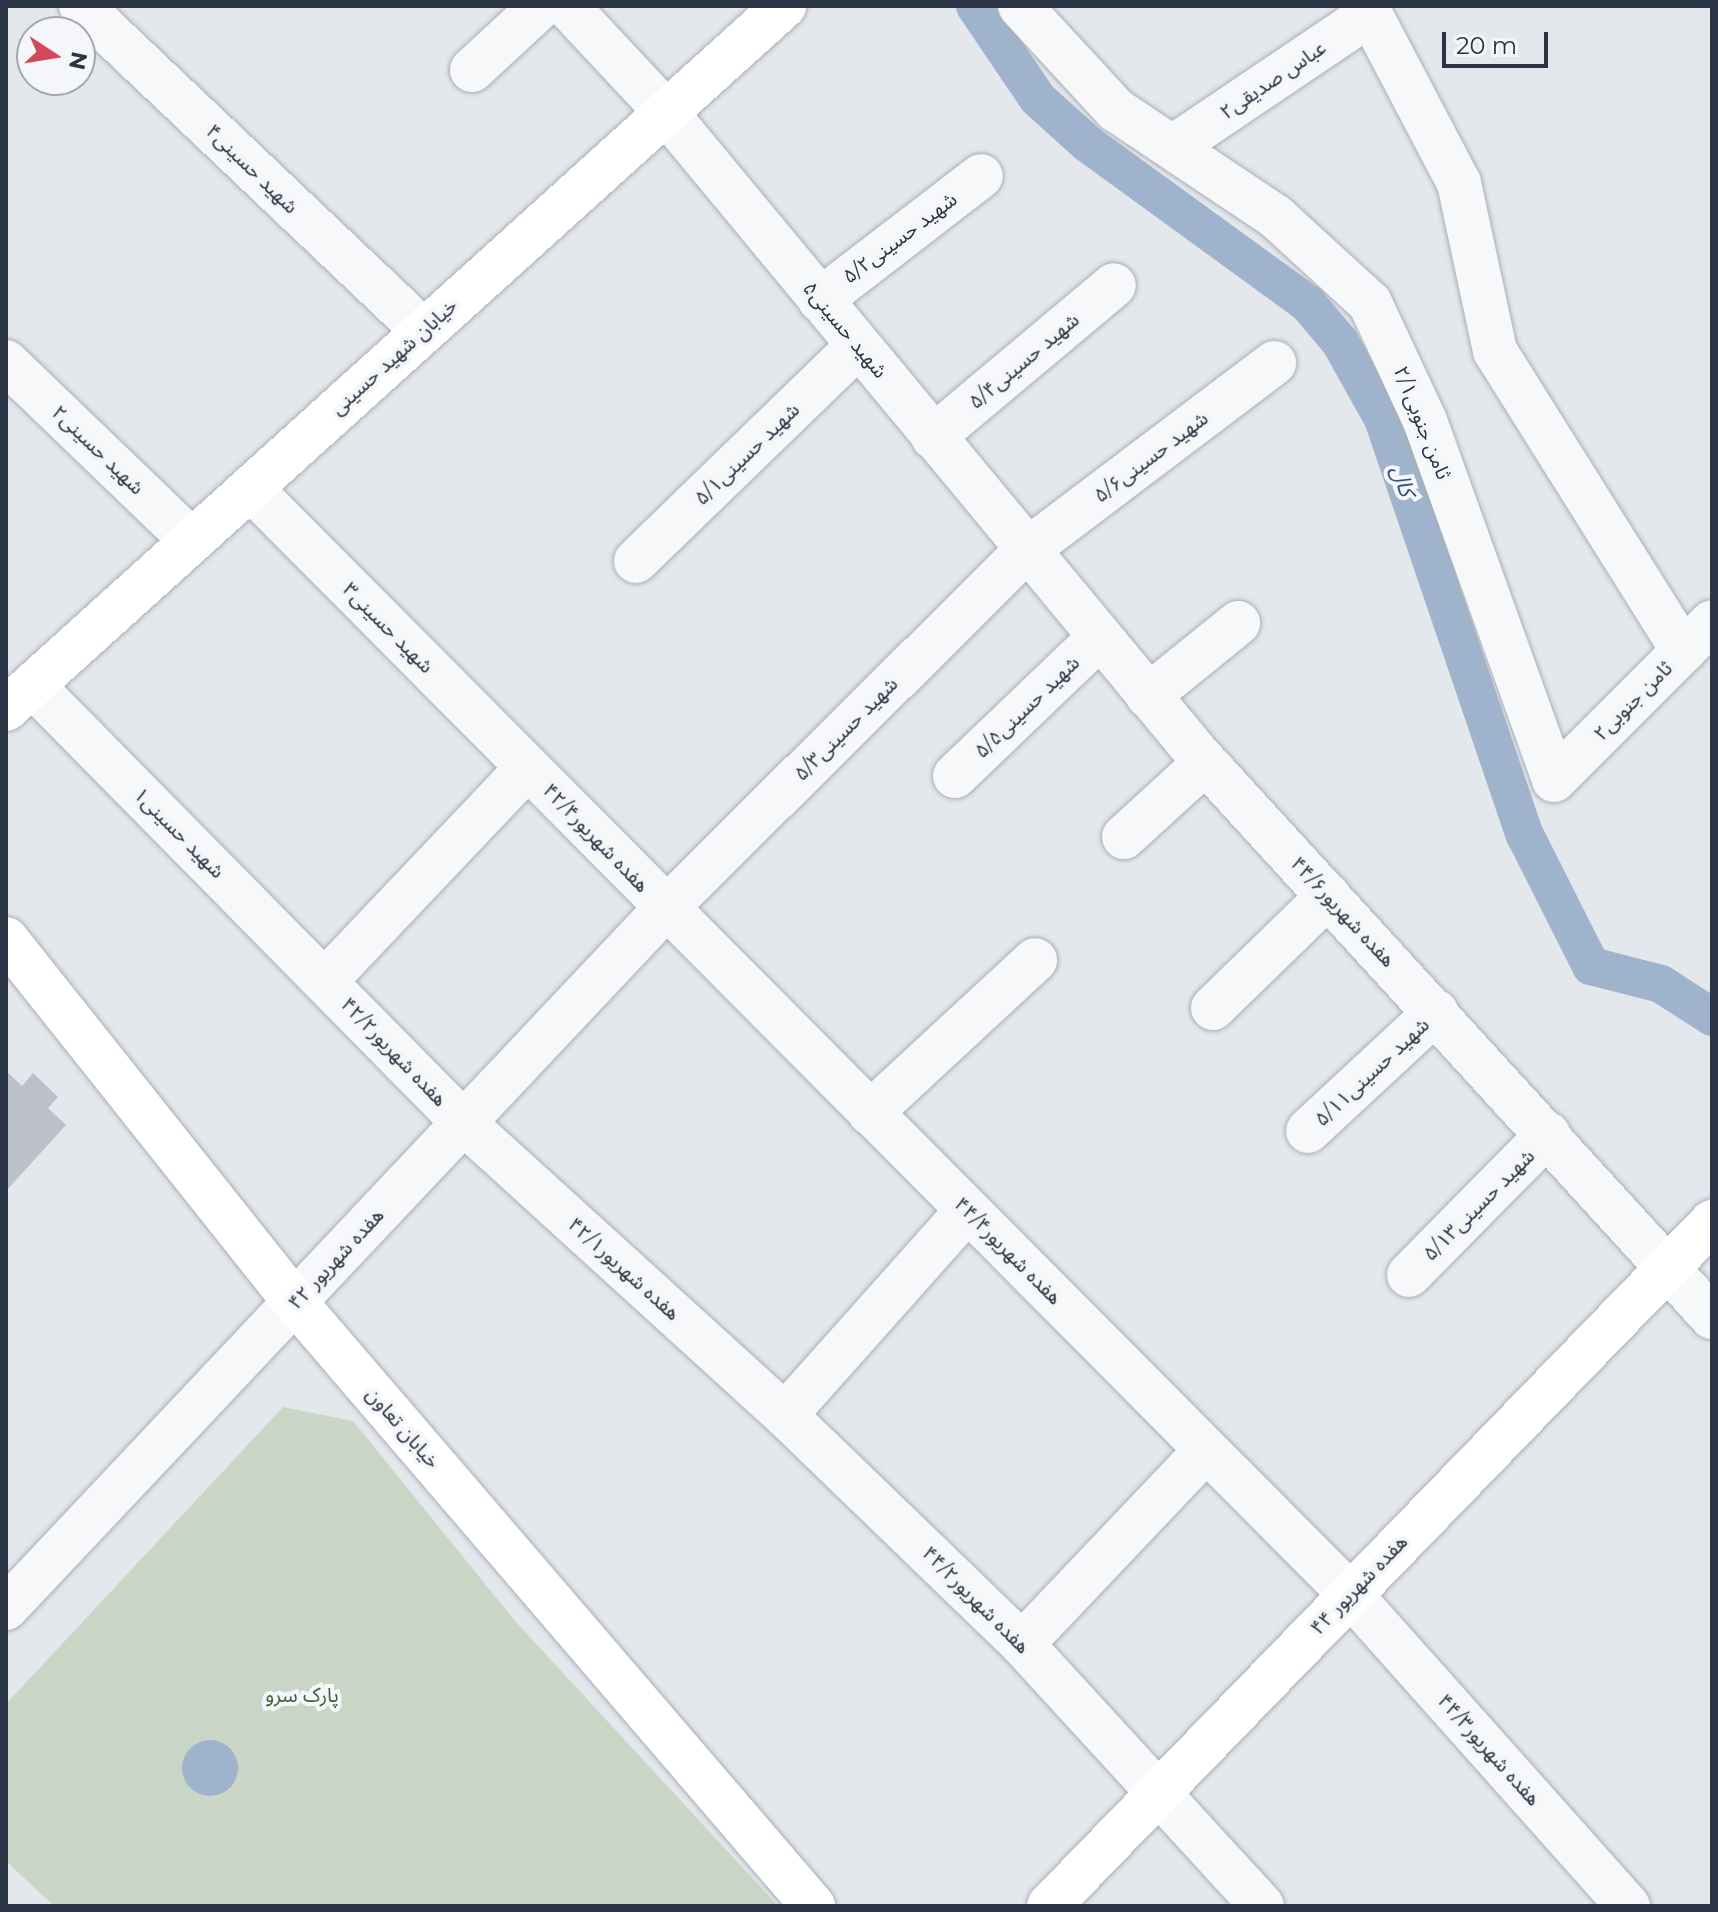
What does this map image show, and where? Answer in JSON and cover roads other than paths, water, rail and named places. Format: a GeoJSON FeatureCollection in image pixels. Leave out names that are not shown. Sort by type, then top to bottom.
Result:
{"type":"FeatureCollection","features":[{"type":"Feature","properties":{"kind":"street","name":"شهید حسینی۴"},"geometry":{"type":"LineString","coordinates":[[81,6],[423,331]]}},
{"type":"Feature","properties":{"kind":"street"},"geometry":{"type":"LineString","coordinates":[[472,70],[541,6]]}},
{"type":"Feature","properties":{"kind":"street","name":"شهید حسینی۵"},"geometry":{"type":"LineString","coordinates":[[567,6],[663,109],[1027,550]]}},
{"type":"Feature","properties":{"kind":"street","name":"خیابان شهید حسینی"},"geometry":{"type":"LineString","coordinates":[[20,697],[663,109],[784,6]]}},
{"type":"Feature","properties":{"kind":"street","name":"ثامن جنوبی۲/۱"},"geometry":{"type":"LineString","coordinates":[[1020,6],[1116,110],[1176,145],[1275,216],[1370,303],[1425,421],[1554,780]]}},
{"type":"Feature","properties":{"kind":"street"},"geometry":{"type":"LineString","coordinates":[[1368,10],[1459,183],[1495,351],[1698,636]]}},
{"type":"Feature","properties":{"kind":"street","name":"عباس صدیقی۲"},"geometry":{"type":"LineString","coordinates":[[1176,145],[1368,10]]}},
{"type":"Feature","properties":{"kind":"street","name":"شهید حسینی۵/۲"},"geometry":{"type":"LineString","coordinates":[[820,300],[981,176]]}},
{"type":"Feature","properties":{"kind":"street","name":"شهید حسینی۵/۴"},"geometry":{"type":"LineString","coordinates":[[933,437],[1114,285]]}},
{"type":"Feature","properties":{"kind":"street","name":"شهید حسینی۵/۱"},"geometry":{"type":"LineString","coordinates":[[636,561],[858,346]]}},
{"type":"Feature","properties":{"kind":"street","name":"شهید حسینی۲"},"geometry":{"type":"LineString","coordinates":[[6,362],[190,539]]}},
{"type":"Feature","properties":{"kind":"street","name":"شهید حسینی۵/۶"},"geometry":{"type":"LineString","coordinates":[[1027,550],[1274,363]]}},
{"type":"Feature","properties":{"kind":"street","name":"شهید حسینی۳"},"geometry":{"type":"LineString","coordinates":[[250,488],[527,768]]}},
{"type":"Feature","properties":{"kind":"street","name":"هفده شهریور۴۴/۶"},"geometry":{"type":"LineString","coordinates":[[1027,550],[1205,763],[1669,1264],[1712,1317]]}},
{"type":"Feature","properties":{"kind":"street","name":"شهید حسینی۵/۳"},"geometry":{"type":"LineString","coordinates":[[665,909],[1027,550]]}},
{"type":"Feature","properties":{"kind":"street"},"geometry":{"type":"LineString","coordinates":[[1148,696],[1238,623]]}},
{"type":"Feature","properties":{"kind":"street","name":"ثامن جنوبی۲"},"geometry":{"type":"LineString","coordinates":[[1554,780],[1698,636]]}},
{"type":"Feature","properties":{"kind":"street","name":"شهید حسینی۵/۵"},"geometry":{"type":"LineString","coordinates":[[955,776],[1099,638]]}},
{"type":"Feature","properties":{"kind":"street","name":"شهید حسینی۱"},"geometry":{"type":"LineString","coordinates":[[20,697],[325,981]]}},
{"type":"Feature","properties":{"kind":"street"},"geometry":{"type":"LineString","coordinates":[[1124,837],[1205,763]]}},
{"type":"Feature","properties":{"kind":"street"},"geometry":{"type":"LineString","coordinates":[[325,981],[527,768]]}},
{"type":"Feature","properties":{"kind":"street","name":"هفده شهریور۴۲/۴"},"geometry":{"type":"LineString","coordinates":[[527,768],[665,909]]}},
{"type":"Feature","properties":{"kind":"street"},"geometry":{"type":"LineString","coordinates":[[1213,1008],[1328,896]]}},
{"type":"Feature","properties":{"kind":"street","name":"هفده شهریور۴۴/۴"},"geometry":{"type":"LineString","coordinates":[[665,909],[1350,1594]]}},
{"type":"Feature","properties":{"kind":"street","name":"هفده شهریور ۴۲"},"geometry":{"type":"LineString","coordinates":[[6,1608],[665,909]]}},
{"type":"Feature","properties":{"kind":"street","name":"خیابان تعاون"},"geometry":{"type":"LineString","coordinates":[[6,939],[295,1302],[813,1906]]}},
{"type":"Feature","properties":{"kind":"street"},"geometry":{"type":"LineString","coordinates":[[870,1113],[1035,960]]}},
{"type":"Feature","properties":{"kind":"street","name":"هفده شهریور۴۲/۲"},"geometry":{"type":"LineString","coordinates":[[325,981],[464,1123]]}},
{"type":"Feature","properties":{"kind":"street","name":"شهید حسینی۵/۱۱"},"geometry":{"type":"LineString","coordinates":[[1308,1131],[1436,1012]]}},
{"type":"Feature","properties":{"kind":"street","name":"هفده شهریور۴۲/۱"},"geometry":{"type":"LineString","coordinates":[[464,1123],[785,1415]]}},
{"type":"Feature","properties":{"kind":"street","name":"شهید حسینی۵/۱۳"},"geometry":{"type":"LineString","coordinates":[[1409,1275],[1548,1134]]}},
{"type":"Feature","properties":{"kind":"street"},"geometry":{"type":"LineString","coordinates":[[785,1415],[967,1211]]}},
{"type":"Feature","properties":{"kind":"street","name":"هفده شهریور ۴۴"},"geometry":{"type":"LineString","coordinates":[[1049,1906],[1712,1222]]}},
{"type":"Feature","properties":{"kind":"street","name":"هفده شهریور۴۴/۲"},"geometry":{"type":"LineString","coordinates":[[785,1415],[1022,1644],[1155,1796],[1262,1906]]}},
{"type":"Feature","properties":{"kind":"street"},"geometry":{"type":"LineString","coordinates":[[1022,1644],[1206,1450]]}},
{"type":"Feature","properties":{"kind":"street","name":"هفده شهریور۴۴/۳"},"geometry":{"type":"LineString","coordinates":[[1350,1594],[1619,1903]]}},
{"type":"Feature","properties":{"kind":"water"},"geometry":{"type":"Polygon","coordinates":[[[210,1740],[230,1748],[238,1768],[230,1788],[210,1796],[190,1788],[182,1768],[190,1748],[210,1740]]]}},
{"type":"Feature","properties":{"kind":"waterway","name":"کال"},"geometry":{"type":"LineString","coordinates":[[975,6],[1038,99],[1088,144],[1308,304],[1340,342],[1383,419],[1525,835],[1591,966],[1661,984],[1712,1017]]}},
{"type":"Feature","properties":{"kind":"park label","name":"پارک سرو"},"geometry":{"type":"Point","coordinates":[302,1695]}}]}
